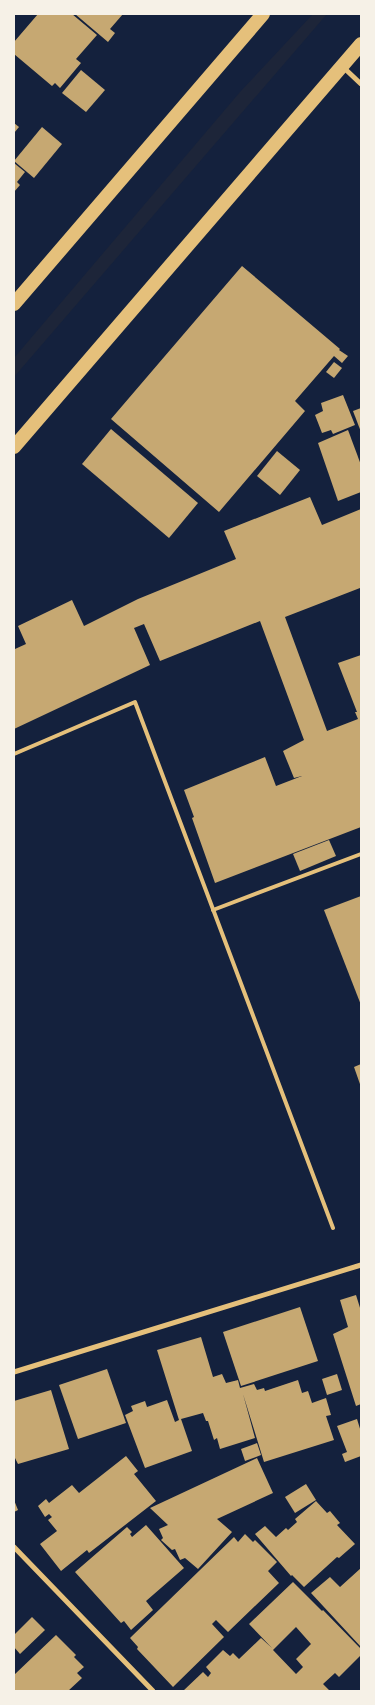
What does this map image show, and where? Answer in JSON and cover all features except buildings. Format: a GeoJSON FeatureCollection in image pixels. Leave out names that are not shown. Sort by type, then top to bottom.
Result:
{"type":"FeatureCollection","features":[{"type":"Feature","properties":{"kind":"highway"},"geometry":{"type":"LineString","coordinates":[[14,304],[263,14]]}},
{"type":"Feature","properties":{"kind":"highway"},"geometry":{"type":"LineString","coordinates":[[14,447],[361,44]]}},
{"type":"Feature","properties":{"kind":"street"},"geometry":{"type":"LineString","coordinates":[[343,66],[361,84]]}},
{"type":"Feature","properties":{"kind":"street"},"geometry":{"type":"LineString","coordinates":[[14,1372],[361,1265]]}},
{"type":"Feature","properties":{"kind":"street"},"geometry":{"type":"LineString","coordinates":[[14,1547],[153,1691]]}},
{"type":"Feature","properties":{"kind":"lane"},"geometry":{"type":"LineString","coordinates":[[14,754],[136,702],[333,1228]]}},
{"type":"Feature","properties":{"kind":"lane"},"geometry":{"type":"LineString","coordinates":[[213,910],[361,854]]}},
{"type":"Feature","properties":{"kind":"shaded area"},"geometry":{"type":"Polygon","coordinates":[[[313,14],[327,14],[14,377],[14,358],[240,92],[313,14]]]}}]}
